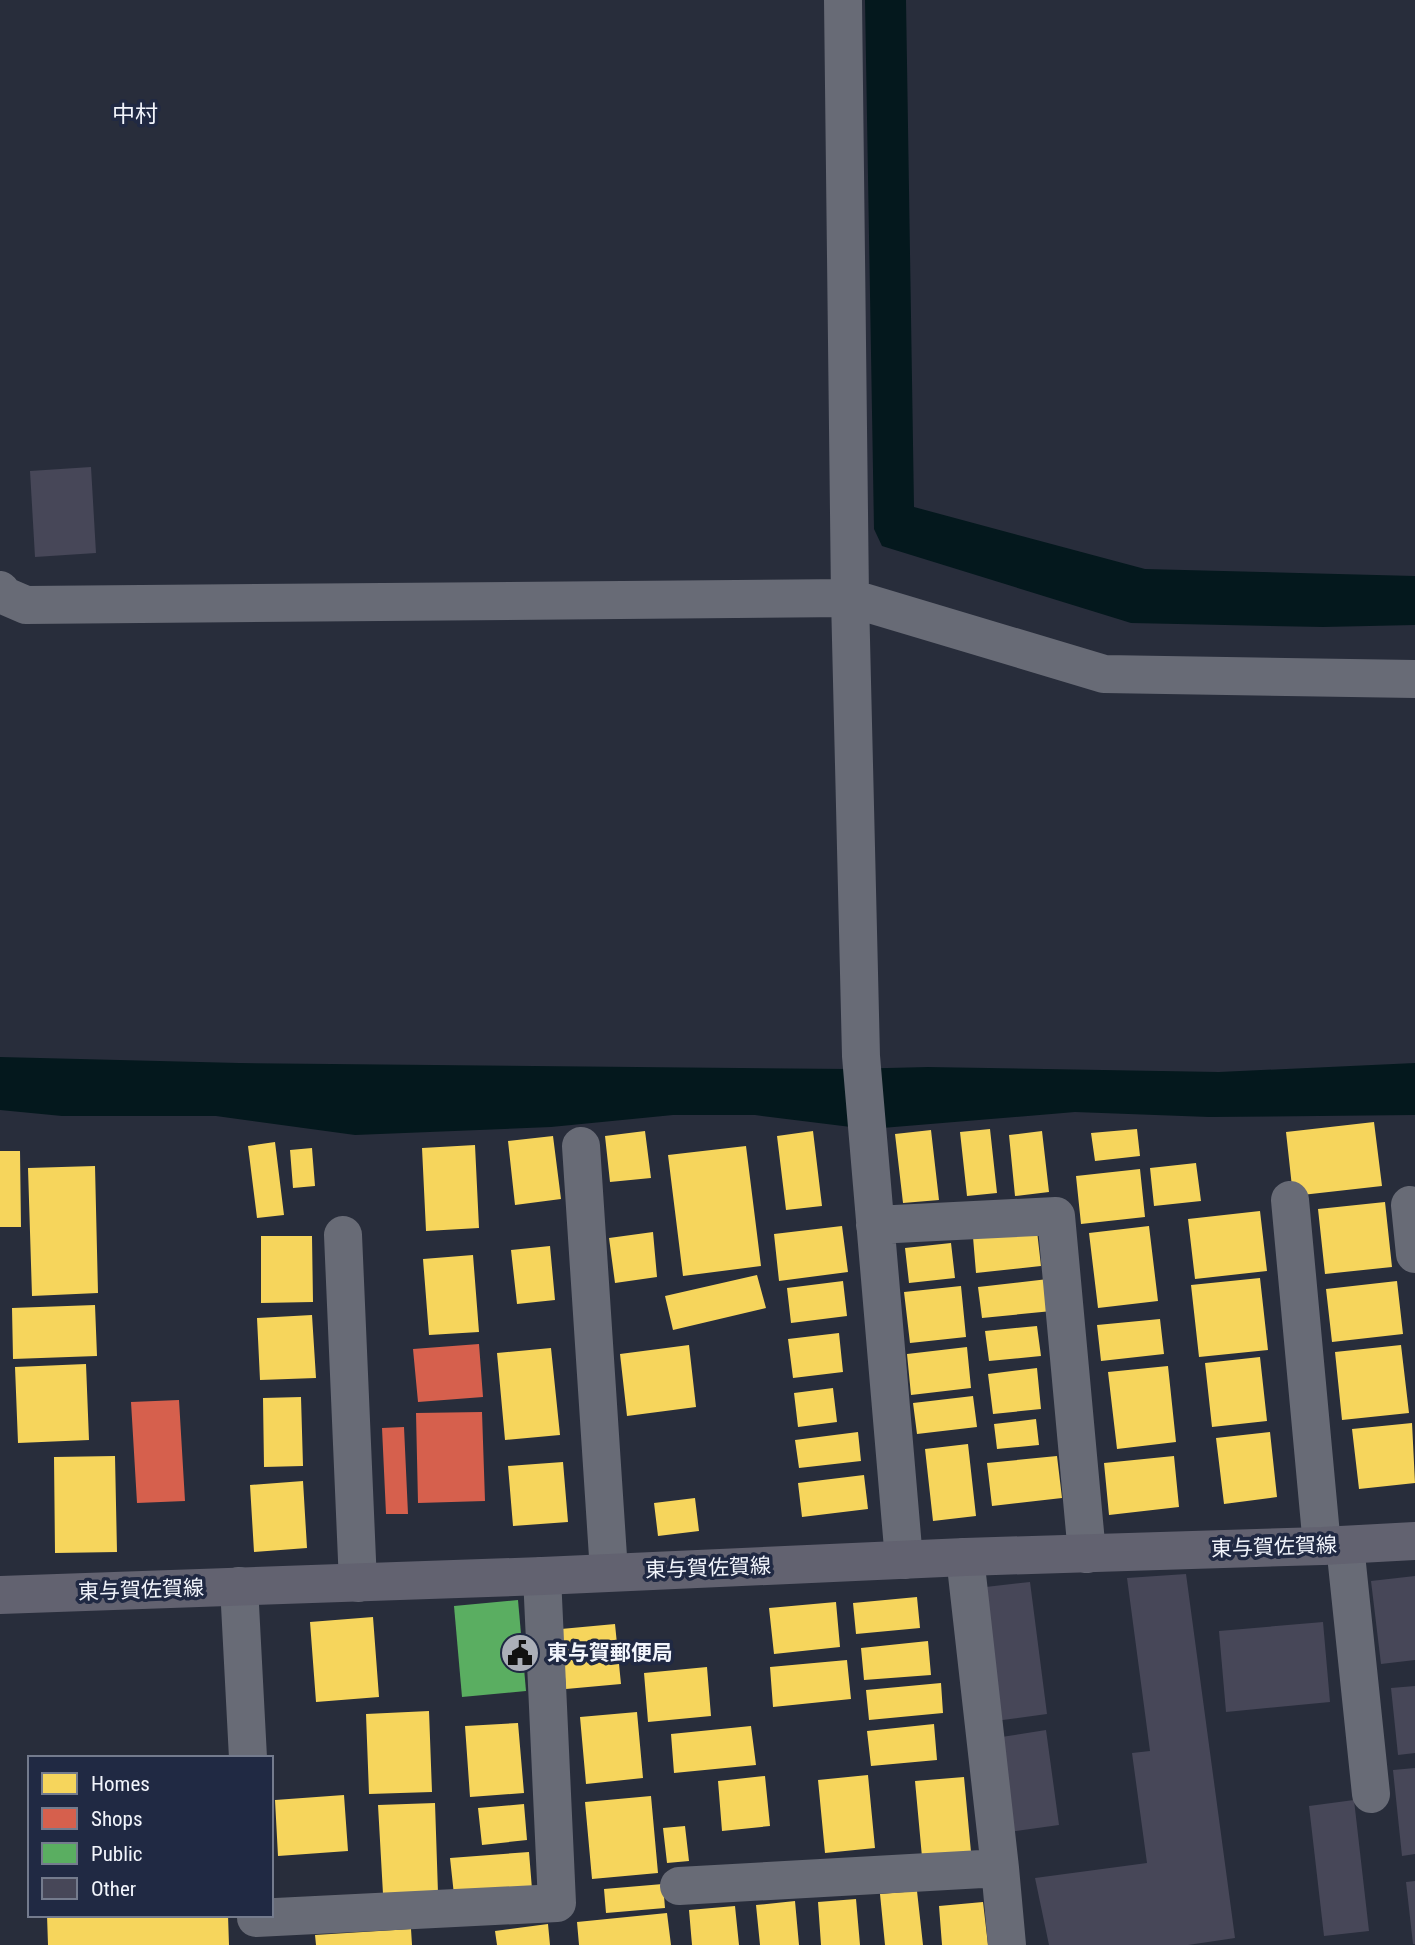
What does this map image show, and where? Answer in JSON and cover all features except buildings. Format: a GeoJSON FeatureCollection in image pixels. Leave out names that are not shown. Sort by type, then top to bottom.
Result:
{"type":"FeatureCollection","features":[{"type":"Feature","properties":{"kind":"main road","name":"東与賀佐賀線"},"geometry":{"type":"LineString","coordinates":[[0,1595],[1415,1541]]}},
{"type":"Feature","properties":{"kind":"street"},"geometry":{"type":"LineString","coordinates":[[843,0],[850,597],[861,1056],[904,1560]]}},
{"type":"Feature","properties":{"kind":"street"},"geometry":{"type":"LineString","coordinates":[[0,590],[5,596],[26,605],[850,597],[1104,674],[1415,679]]}},
{"type":"Feature","properties":{"kind":"street"},"geometry":{"type":"LineString","coordinates":[[581,1146],[609,1572]]}},
{"type":"Feature","properties":{"kind":"street"},"geometry":{"type":"LineString","coordinates":[[1290,1200],[1333,1546],[1371,1794]]}},
{"type":"Feature","properties":{"kind":"street"},"geometry":{"type":"LineString","coordinates":[[1410,1205],[1415,1254]]}},
{"type":"Feature","properties":{"kind":"street"},"geometry":{"type":"LineString","coordinates":[[876,1225],[1056,1216],[1087,1553]]}},
{"type":"Feature","properties":{"kind":"street"},"geometry":{"type":"LineString","coordinates":[[342,1235],[358,1583]]}},
{"type":"Feature","properties":{"kind":"street"},"geometry":{"type":"LineString","coordinates":[[965,1557],[1007,1945]]}},
{"type":"Feature","properties":{"kind":"street"},"geometry":{"type":"LineString","coordinates":[[256,1917],[556,1903],[541,1576]]}},
{"type":"Feature","properties":{"kind":"street"},"geometry":{"type":"LineString","coordinates":[[239,1587],[248,1756]]}},
{"type":"Feature","properties":{"kind":"street"},"geometry":{"type":"LineString","coordinates":[[679,1886],[1000,1868]]}},
{"type":"Feature","properties":{"kind":"shaded area"},"geometry":{"type":"Polygon","coordinates":[[[865,0],[906,0],[914,507],[1145,569],[1415,576],[1415,625],[1323,627],[1131,623],[882,546],[874,529],[865,0]]]}},
{"type":"Feature","properties":{"kind":"shaded area"},"geometry":{"type":"Polygon","coordinates":[[[0,1057],[239,1063],[847,1069],[928,1067],[1219,1072],[1415,1063],[1415,1115],[1209,1117],[1075,1112],[882,1128],[851,1127],[755,1115],[673,1115],[551,1127],[355,1135],[216,1116],[62,1116],[0,1110],[0,1057]]]}},
{"type":"Feature","properties":{"kind":"place","name":"東与賀郵便局"},"geometry":{"type":"Point","coordinates":[520,1653]}},
{"type":"Feature","properties":{"kind":"district","name":"中村"},"geometry":{"type":"Point","coordinates":[135,114]}}]}
